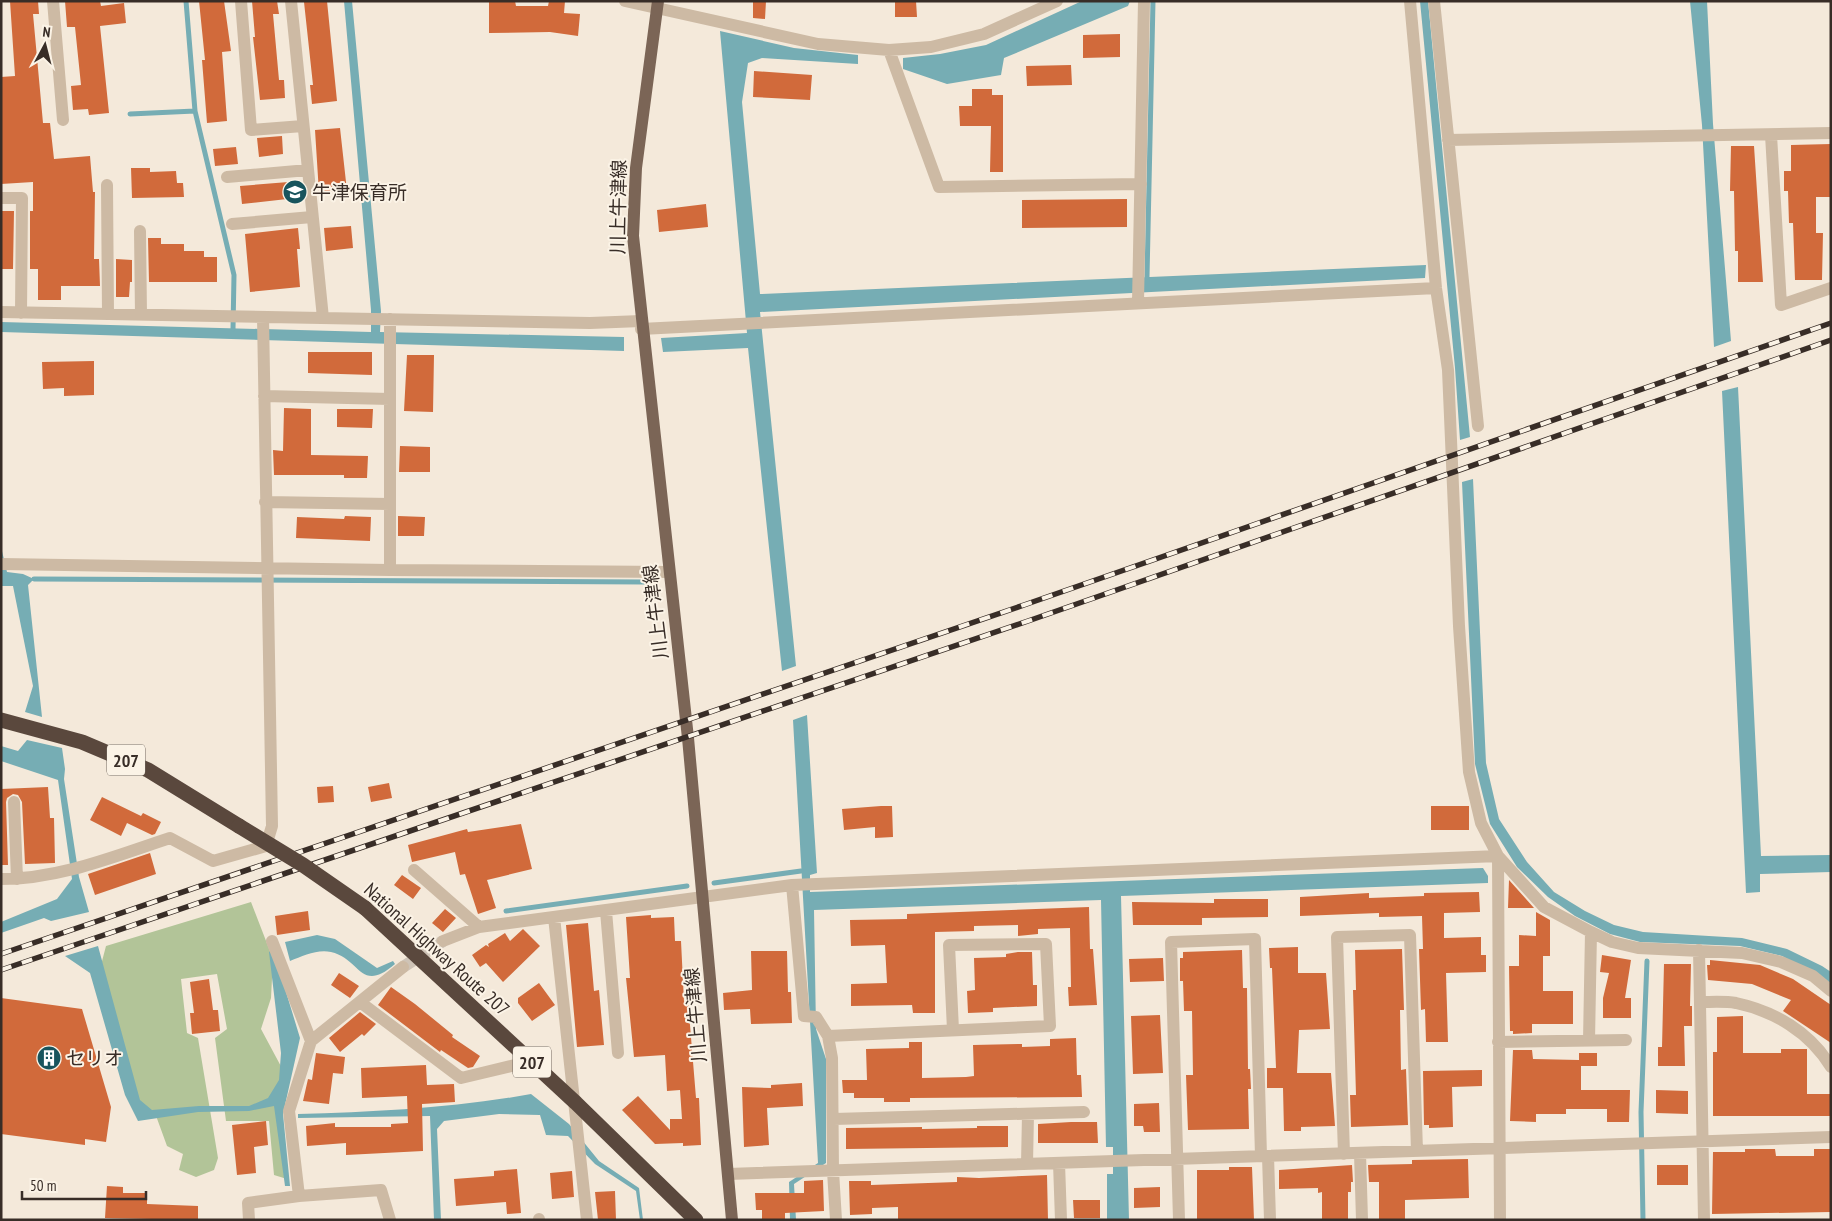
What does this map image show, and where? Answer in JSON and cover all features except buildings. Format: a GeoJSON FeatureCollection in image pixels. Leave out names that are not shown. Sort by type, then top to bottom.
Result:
{"type":"FeatureCollection","features":[{"type":"Feature","properties":{"kind":"highway","name":"National Highway Route 207"},"geometry":{"type":"LineString","coordinates":[[1,720],[82,742],[148,770],[303,865],[365,908],[576,1102],[696,1220]]}},
{"type":"Feature","properties":{"kind":"main road","name":"川上牛津線"},"geometry":{"type":"LineString","coordinates":[[657,4],[636,168],[633,236],[641,325],[687,729],[732,1220]]}},
{"type":"Feature","properties":{"kind":"street"},"geometry":{"type":"LineString","coordinates":[[54,1],[63,120]]}},
{"type":"Feature","properties":{"kind":"street"},"geometry":{"type":"LineString","coordinates":[[241,1],[251,130],[303,126]]}},
{"type":"Feature","properties":{"kind":"street"},"geometry":{"type":"LineString","coordinates":[[291,1],[322,318]]}},
{"type":"Feature","properties":{"kind":"street"},"geometry":{"type":"LineString","coordinates":[[625,1],[657,4],[818,44],[889,50],[931,47],[984,34],[1057,1]]}},
{"type":"Feature","properties":{"kind":"street"},"geometry":{"type":"LineString","coordinates":[[1138,302],[1144,1]]}},
{"type":"Feature","properties":{"kind":"street"},"geometry":{"type":"LineString","coordinates":[[1410,1],[1436,288],[1448,370],[1459,626],[1468,772],[1481,823],[1498,856],[1544,907],[1591,932],[1612,942],[1638,948],[1742,953],[1781,962],[1813,976],[1831,991]]}},
{"type":"Feature","properties":{"kind":"street"},"geometry":{"type":"LineString","coordinates":[[1434,1],[1478,426]]}},
{"type":"Feature","properties":{"kind":"street"},"geometry":{"type":"LineString","coordinates":[[889,50],[940,187],[1140,184]]}},
{"type":"Feature","properties":{"kind":"street"},"geometry":{"type":"LineString","coordinates":[[1448,140],[1831,133]]}},
{"type":"Feature","properties":{"kind":"street"},"geometry":{"type":"LineString","coordinates":[[1771,135],[1780,305],[1831,288]]}},
{"type":"Feature","properties":{"kind":"street"},"geometry":{"type":"LineString","coordinates":[[227,177],[308,170]]}},
{"type":"Feature","properties":{"kind":"street"},"geometry":{"type":"LineString","coordinates":[[106,185],[108,314]]}},
{"type":"Feature","properties":{"kind":"street"},"geometry":{"type":"LineString","coordinates":[[1,198],[22,198],[21,313]]}},
{"type":"Feature","properties":{"kind":"street"},"geometry":{"type":"LineString","coordinates":[[232,224],[312,217]]}},
{"type":"Feature","properties":{"kind":"street"},"geometry":{"type":"LineString","coordinates":[[140,231],[141,315]]}},
{"type":"Feature","properties":{"kind":"street"},"geometry":{"type":"LineString","coordinates":[[1,312],[641,325],[764,322],[1436,288]]}},
{"type":"Feature","properties":{"kind":"street"},"geometry":{"type":"LineString","coordinates":[[1,879],[17,879],[81,868],[170,838],[213,861],[266,846],[272,826],[263,317]]}},
{"type":"Feature","properties":{"kind":"street"},"geometry":{"type":"LineString","coordinates":[[390,319],[390,570]]}},
{"type":"Feature","properties":{"kind":"street"},"geometry":{"type":"LineString","coordinates":[[264,396],[390,399]]}},
{"type":"Feature","properties":{"kind":"street"},"geometry":{"type":"LineString","coordinates":[[266,502],[390,504]]}},
{"type":"Feature","properties":{"kind":"street"},"geometry":{"type":"LineString","coordinates":[[6,564],[267,569],[669,572]]}},
{"type":"Feature","properties":{"kind":"street"},"geometry":{"type":"LineString","coordinates":[[14,802],[17,879]]}},
{"type":"Feature","properties":{"kind":"street"},"geometry":{"type":"LineString","coordinates":[[443,941],[480,927],[792,885],[1498,856]]}},
{"type":"Feature","properties":{"kind":"street"},"geometry":{"type":"LineString","coordinates":[[1498,856],[1500,1220]]}},
{"type":"Feature","properties":{"kind":"street"},"geometry":{"type":"LineString","coordinates":[[414,870],[480,927]]}},
{"type":"Feature","properties":{"kind":"street"},"geometry":{"type":"LineString","coordinates":[[792,885],[804,1016],[816,1017],[828,1036],[832,1058],[833,1171],[836,1220]]}},
{"type":"Feature","properties":{"kind":"street"},"geometry":{"type":"LineString","coordinates":[[606,911],[618,1054]]}},
{"type":"Feature","properties":{"kind":"street"},"geometry":{"type":"LineString","coordinates":[[554,917],[580,1135],[587,1220]]}},
{"type":"Feature","properties":{"kind":"street"},"geometry":{"type":"LineString","coordinates":[[1589,1041],[1591,932]]}},
{"type":"Feature","properties":{"kind":"street"},"geometry":{"type":"LineString","coordinates":[[1344,1154],[1337,937],[1410,935],[1417,1151]]}},
{"type":"Feature","properties":{"kind":"street"},"geometry":{"type":"LineString","coordinates":[[1179,1220],[1171,942],[1255,939],[1265,1156],[1270,1220]]}},
{"type":"Feature","properties":{"kind":"street"},"geometry":{"type":"LineString","coordinates":[[272,941],[311,1041]]}},
{"type":"Feature","properties":{"kind":"street"},"geometry":{"type":"LineString","coordinates":[[828,1036],[1050,1026],[1046,944],[949,945],[953,1030]]}},
{"type":"Feature","properties":{"kind":"street"},"geometry":{"type":"LineString","coordinates":[[1699,950],[1704,1220]]}},
{"type":"Feature","properties":{"kind":"street"},"geometry":{"type":"LineString","coordinates":[[299,1196],[289,1111],[311,1041],[404,967]]}},
{"type":"Feature","properties":{"kind":"street"},"geometry":{"type":"LineString","coordinates":[[360,1002],[461,1078],[532,1061]]}},
{"type":"Feature","properties":{"kind":"street"},"geometry":{"type":"LineString","coordinates":[[1700,1002],[1735,1003],[1773,1015],[1803,1033],[1831,1066]]}},
{"type":"Feature","properties":{"kind":"street"},"geometry":{"type":"LineString","coordinates":[[1498,1042],[1626,1040]]}},
{"type":"Feature","properties":{"kind":"street"},"geometry":{"type":"LineString","coordinates":[[834,1119],[1084,1112]]}},
{"type":"Feature","properties":{"kind":"street"},"geometry":{"type":"LineString","coordinates":[[1027,1164],[1028,1114]]}},
{"type":"Feature","properties":{"kind":"street"},"geometry":{"type":"LineString","coordinates":[[728,1174],[1831,1138]]}},
{"type":"Feature","properties":{"kind":"street"},"geometry":{"type":"LineString","coordinates":[[1360,1153],[1362,1220]]}},
{"type":"Feature","properties":{"kind":"street"},"geometry":{"type":"LineString","coordinates":[[1060,1163],[1061,1220]]}},
{"type":"Feature","properties":{"kind":"street"},"geometry":{"type":"LineString","coordinates":[[249,1220],[248,1203],[299,1196],[381,1190],[390,1220]]}},
{"type":"Feature","properties":{"kind":"green space"},"geometry":{"type":"Polygon","coordinates":[[[251,902],[273,959],[271,998],[261,1029],[284,1072],[280,1106],[287,1179],[274,1175],[269,1121],[226,1121],[215,1038],[227,1029],[217,974],[181,979],[187,1033],[198,1038],[218,1158],[214,1170],[196,1177],[179,1170],[183,1154],[167,1146],[155,1113],[134,1101],[101,965],[106,946],[251,902]]]}},
{"type":"Feature","properties":{"kind":"water"},"geometry":{"type":"Polygon","coordinates":[[[344,1],[352,1],[381,311],[380,332],[624,337],[624,351],[1,332],[1,322],[371,332],[371,310],[344,1]]]}},
{"type":"Feature","properties":{"kind":"water"},"geometry":{"type":"Polygon","coordinates":[[[1082,1],[1130,1],[1128,6],[1004,58],[1001,75],[947,84],[903,69],[903,58],[940,54],[986,45],[1082,1]]]}},
{"type":"Feature","properties":{"kind":"water"},"geometry":{"type":"Polygon","coordinates":[[[1420,1],[1428,1],[1470,437],[1460,440],[1455,368],[1420,1]]]}},
{"type":"Feature","properties":{"kind":"water"},"geometry":{"type":"Polygon","coordinates":[[[1690,1],[1707,1],[1713,124],[1731,341],[1714,347],[1702,125],[1690,1]]]}},
{"type":"Feature","properties":{"kind":"water"},"geometry":{"type":"Polygon","coordinates":[[[720,31],[794,48],[858,55],[858,64],[762,58],[748,63],[742,102],[760,294],[1426,265],[1425,278],[760,312],[796,666],[782,671],[748,348],[663,352],[661,338],[747,333],[720,31]]]}},
{"type":"Feature","properties":{"kind":"water"},"geometry":{"type":"Polygon","coordinates":[[[1738,387],[1761,856],[1831,855],[1831,872],[1760,874],[1760,892],[1746,893],[1722,391],[1738,387]]]}},
{"type":"Feature","properties":{"kind":"water"},"geometry":{"type":"Polygon","coordinates":[[[1473,479],[1486,763],[1499,819],[1527,862],[1554,892],[1585,911],[1614,925],[1643,932],[1742,938],[1787,949],[1831,972],[1831,984],[1782,956],[1740,946],[1640,942],[1610,934],[1575,916],[1548,897],[1517,867],[1490,824],[1475,764],[1462,482],[1473,479]]]}},
{"type":"Feature","properties":{"kind":"water"},"geometry":{"type":"Polygon","coordinates":[[[1,547],[7,572],[23,574],[34,579],[28,585],[42,717],[25,712],[33,686],[13,586],[1,586],[1,547]]]}},
{"type":"Feature","properties":{"kind":"water"},"geometry":{"type":"Polygon","coordinates":[[[807,715],[817,873],[810,875],[810,892],[1483,868],[1488,876],[1488,883],[1121,896],[1129,1220],[1107,1220],[1107,1174],[1113,1174],[1113,1147],[1106,1147],[1101,900],[814,910],[816,1029],[826,1059],[826,1163],[794,1184],[796,1220],[790,1220],[789,1182],[818,1163],[793,720],[807,715]]]}},
{"type":"Feature","properties":{"kind":"water"},"geometry":{"type":"Polygon","coordinates":[[[27,740],[62,748],[65,769],[64,779],[79,877],[89,912],[51,921],[44,918],[1,933],[1,922],[57,899],[72,879],[58,780],[1,761],[1,746],[18,751],[27,740]]]}},
{"type":"Feature","properties":{"kind":"water"},"geometry":{"type":"Polygon","coordinates":[[[317,935],[335,939],[377,968],[393,961],[395,964],[374,976],[361,972],[341,956],[326,951],[315,952],[290,961],[285,942],[317,935]]]}},
{"type":"Feature","properties":{"kind":"water"},"geometry":{"type":"Polygon","coordinates":[[[98,946],[140,1100],[152,1110],[199,1106],[249,1106],[268,1098],[279,1080],[281,1053],[269,952],[273,949],[300,1038],[283,1114],[290,1186],[285,1186],[274,1106],[249,1111],[198,1112],[138,1121],[125,1095],[90,973],[65,956],[98,946]]]}},
{"type":"Feature","properties":{"kind":"water"},"geometry":{"type":"Polygon","coordinates":[[[531,1094],[569,1124],[599,1161],[639,1188],[643,1220],[640,1220],[636,1191],[595,1164],[568,1136],[546,1135],[540,1115],[499,1114],[444,1121],[437,1129],[441,1220],[434,1220],[430,1116],[298,1118],[298,1114],[415,1108],[473,1103],[531,1094]]]}},
{"type":"Feature","properties":{"kind":"waterway"},"geometry":{"type":"LineString","coordinates":[[186,1],[195,111],[234,275],[233,329]]}},
{"type":"Feature","properties":{"kind":"waterway"},"geometry":{"type":"LineString","coordinates":[[1147,277],[1153,1]]}},
{"type":"Feature","properties":{"kind":"waterway"},"geometry":{"type":"LineString","coordinates":[[130,114],[195,111]]}},
{"type":"Feature","properties":{"kind":"waterway"},"geometry":{"type":"LineString","coordinates":[[34,579],[645,582]]}},
{"type":"Feature","properties":{"kind":"waterway"},"geometry":{"type":"LineString","coordinates":[[714,883],[801,871]]}},
{"type":"Feature","properties":{"kind":"waterway"},"geometry":{"type":"LineString","coordinates":[[506,911],[687,886]]}},
{"type":"Feature","properties":{"kind":"waterway"},"geometry":{"type":"LineString","coordinates":[[1643,1220],[1641,1112],[1647,961]]}},
{"type":"Feature","properties":{"kind":"tunnel"},"geometry":{"type":"LineString","coordinates":[[403,967],[443,941]]}},
{"type":"Feature","properties":{"kind":"railway"},"geometry":{"type":"LineString","coordinates":[[1,954],[1024,605],[1831,323]]}},
{"type":"Feature","properties":{"kind":"railway"},"geometry":{"type":"LineString","coordinates":[[1,970],[1028,621],[1831,340]]}},
{"type":"Feature","properties":{"kind":"place","name":"牛津保育所"},"geometry":{"type":"Point","coordinates":[295,192]}},
{"type":"Feature","properties":{"kind":"place","name":"セリオ"},"geometry":{"type":"Point","coordinates":[49,1058]}}]}
